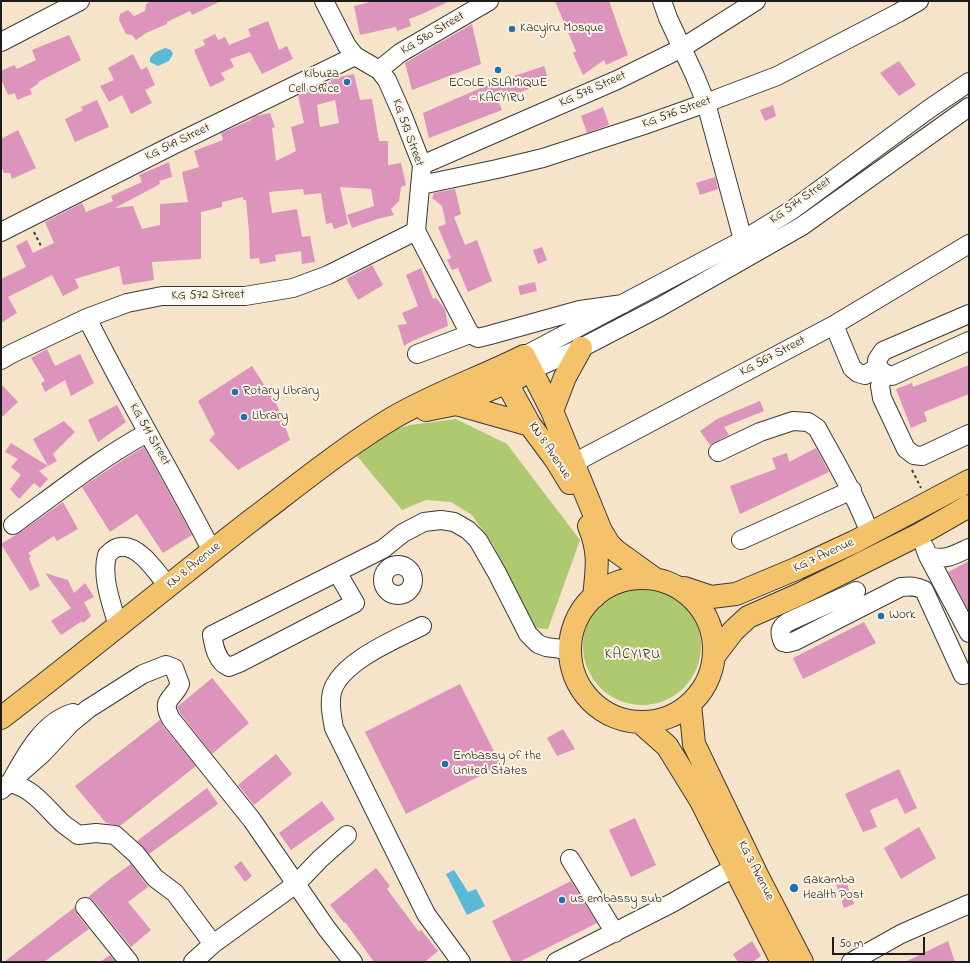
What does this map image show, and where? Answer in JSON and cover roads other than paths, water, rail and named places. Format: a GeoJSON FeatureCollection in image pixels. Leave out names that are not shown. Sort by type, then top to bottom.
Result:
{"type":"FeatureCollection","features":[{"type":"Feature","properties":{"kind":"main road"},"geometry":{"type":"LineString","coordinates":[[552,411],[565,377],[581,348]]}},
{"type":"Feature","properties":{"kind":"main road"},"geometry":{"type":"LineString","coordinates":[[503,376],[528,363],[552,411],[569,468],[609,544],[616,551],[695,601],[706,614],[711,626],[714,656],[710,674],[702,690],[690,704],[667,718],[653,722],[641,723],[622,720],[605,713],[590,702],[578,687],[571,669],[569,650],[573,626],[586,604],[605,587],[629,578],[663,581]]}},
{"type":"Feature","properties":{"kind":"main road","name":"KN 8 Avenue"},"geometry":{"type":"LineString","coordinates":[[503,376],[530,424],[569,468],[597,549],[594,597]]}},
{"type":"Feature","properties":{"kind":"main road","name":"KN 8 Avenue"},"geometry":{"type":"LineString","coordinates":[[390,420],[423,410],[456,404],[503,376]]}},
{"type":"Feature","properties":{"kind":"main road","name":"KN 8 Avenue"},"geometry":{"type":"LineString","coordinates":[[1,718],[335,457],[390,420],[423,401],[503,376]]}},
{"type":"Feature","properties":{"kind":"main road"},"geometry":{"type":"LineString","coordinates":[[456,404],[530,424]]}},
{"type":"Feature","properties":{"kind":"main road","name":"KG 7 Avenue"},"geometry":{"type":"LineString","coordinates":[[663,581],[711,597],[736,594],[798,568],[870,534],[969,480]]}},
{"type":"Feature","properties":{"kind":"main road","name":"KG 7 Avenue"},"geometry":{"type":"LineString","coordinates":[[714,656],[733,631],[748,617],[798,595],[920,534],[969,506]]}},
{"type":"Feature","properties":{"kind":"main road","name":"KG 3 Avenue"},"geometry":{"type":"LineString","coordinates":[[690,704],[694,744],[757,875],[802,962]]}},
{"type":"Feature","properties":{"kind":"main road","name":"KG 3 Avenue"},"geometry":{"type":"LineString","coordinates":[[641,723],[667,746],[701,801],[782,962]]}},
{"type":"Feature","properties":{"kind":"street"},"geometry":{"type":"LineString","coordinates":[[1,42],[80,1]]}},
{"type":"Feature","properties":{"kind":"street","name":"KG 513 Street"},"geometry":{"type":"LineString","coordinates":[[324,1],[347,46],[356,56],[379,70],[387,80],[402,114],[422,166],[416,231]]}},
{"type":"Feature","properties":{"kind":"street","name":"KG 580 Street"},"geometry":{"type":"LineString","coordinates":[[379,70],[400,53],[489,1]]}},
{"type":"Feature","properties":{"kind":"street"},"geometry":{"type":"LineString","coordinates":[[662,1],[668,18],[706,103],[743,240]]}},
{"type":"Feature","properties":{"kind":"street","name":"KG 578 Street"},"geometry":{"type":"LineString","coordinates":[[422,166],[617,80],[682,48],[756,1]]}},
{"type":"Feature","properties":{"kind":"street","name":"KG 576 Street"},"geometry":{"type":"LineString","coordinates":[[421,185],[543,158],[706,103],[777,76],[919,1]]}},
{"type":"Feature","properties":{"kind":"street","name":"KG 549 Street"},"geometry":{"type":"LineString","coordinates":[[2,228],[356,56]]}},
{"type":"Feature","properties":{"kind":"street","name":"KG 574 Street"},"geometry":{"type":"LineString","coordinates":[[528,363],[623,304],[743,240],[792,210],[929,109],[969,82]]}},
{"type":"Feature","properties":{"kind":"street"},"geometry":{"type":"LineString","coordinates":[[528,363],[581,348],[660,307],[802,226],[969,107]]}},
{"type":"Feature","properties":{"kind":"street"},"geometry":{"type":"LineString","coordinates":[[929,109],[942,125]]}},
{"type":"Feature","properties":{"kind":"street"},"geometry":{"type":"LineString","coordinates":[[792,210],[802,226]]}},
{"type":"Feature","properties":{"kind":"street"},"geometry":{"type":"LineString","coordinates":[[416,231],[468,331],[417,354]]}},
{"type":"Feature","properties":{"kind":"street","name":"KG 572 Street"},"geometry":{"type":"LineString","coordinates":[[1,360],[87,318],[127,304],[162,296],[245,296],[293,288],[328,275],[416,231]]}},
{"type":"Feature","properties":{"kind":"street","name":"KG 567 Street"},"geometry":{"type":"LineString","coordinates":[[569,468],[585,457],[834,325],[969,244]]}},
{"type":"Feature","properties":{"kind":"street","name":"KG 574 Street"},"geometry":{"type":"LineString","coordinates":[[468,331],[478,338],[580,310],[623,304]]}},
{"type":"Feature","properties":{"kind":"street"},"geometry":{"type":"LineString","coordinates":[[969,314],[883,351],[877,360],[880,370],[882,398],[906,449],[914,455],[922,456],[969,434]]}},
{"type":"Feature","properties":{"kind":"street","name":"KG 511 Street"},"geometry":{"type":"LineString","coordinates":[[87,318],[108,362],[190,507],[212,552]]}},
{"type":"Feature","properties":{"kind":"street"},"geometry":{"type":"LineString","coordinates":[[834,325],[852,368],[858,373],[865,375],[880,370],[892,376],[969,341]]}},
{"type":"Feature","properties":{"kind":"street"},"geometry":{"type":"LineString","coordinates":[[718,452],[760,432],[793,421],[808,422],[817,428],[852,490],[870,534]]}},
{"type":"Feature","properties":{"kind":"street"},"geometry":{"type":"LineString","coordinates":[[13,525],[120,448],[147,433]]}},
{"type":"Feature","properties":{"kind":"street"},"geometry":{"type":"LineString","coordinates":[[741,540],[852,490]]}},
{"type":"Feature","properties":{"kind":"street"},"geometry":{"type":"LineString","coordinates":[[337,572],[355,603],[239,664],[229,668],[223,665],[217,656],[212,635],[337,572],[383,549],[404,533],[424,522],[442,520],[454,522],[468,530],[478,540],[501,580],[528,634],[538,644],[546,647],[569,650]]}},
{"type":"Feature","properties":{"kind":"street"},"geometry":{"type":"LineString","coordinates":[[920,534],[928,556],[969,633]]}},
{"type":"Feature","properties":{"kind":"street"},"geometry":{"type":"LineString","coordinates":[[118,627],[104,575],[104,564],[107,555],[118,546],[131,547],[139,552],[168,586]]}},
{"type":"Feature","properties":{"kind":"street"},"geometry":{"type":"LineString","coordinates":[[928,556],[939,559],[954,555],[969,548]]}},
{"type":"Feature","properties":{"kind":"street"},"geometry":{"type":"LineString","coordinates":[[383,549],[392,566]]}},
{"type":"Feature","properties":{"kind":"street"},"geometry":{"type":"LineString","coordinates":[[846,571],[861,598],[901,587],[911,586],[924,590],[963,675]]}},
{"type":"Feature","properties":{"kind":"street"},"geometry":{"type":"LineString","coordinates":[[422,626],[363,656],[342,674],[332,691],[330,710],[334,728],[426,914],[461,962]]}},
{"type":"Feature","properties":{"kind":"street"},"geometry":{"type":"LineString","coordinates":[[5,786],[42,754],[71,723],[88,709],[143,674],[166,665],[174,668],[180,684],[177,691],[169,699],[167,711],[252,820],[327,929],[353,962]]}},
{"type":"Feature","properties":{"kind":"street"},"geometry":{"type":"LineString","coordinates":[[5,786],[20,785],[33,793],[61,822],[78,835],[114,835],[136,854],[155,878],[175,893],[213,944]]}},
{"type":"Feature","properties":{"kind":"street"},"geometry":{"type":"LineString","coordinates":[[193,962],[213,944],[296,884],[320,859],[347,835]]}},
{"type":"Feature","properties":{"kind":"street"},"geometry":{"type":"LineString","coordinates":[[570,859],[615,933]]}},
{"type":"Feature","properties":{"kind":"street"},"geometry":{"type":"LineString","coordinates":[[556,962],[615,933],[735,867]]}},
{"type":"Feature","properties":{"kind":"street"},"geometry":{"type":"LineString","coordinates":[[851,962],[900,934],[969,904]]}},
{"type":"Feature","properties":{"kind":"street"},"geometry":{"type":"LineString","coordinates":[[85,907],[129,962]]}},
{"type":"Feature","properties":{"kind":"water"},"geometry":{"type":"Polygon","coordinates":[[[165,48],[171,50],[173,54],[169,61],[158,66],[150,62],[150,58],[154,53],[165,48]]]}},
{"type":"Feature","properties":{"kind":"water"},"geometry":{"type":"Polygon","coordinates":[[[454,870],[468,892],[476,889],[485,906],[467,915],[446,874],[454,870]]]}},
{"type":"Feature","properties":{"kind":"place","name":"Kacyiru Mosque"},"geometry":{"type":"Point","coordinates":[512,29]}},
{"type":"Feature","properties":{"kind":"place","name":"ECOLE ISLAMIQUE - KACYIRU"},"geometry":{"type":"Point","coordinates":[498,70]}},
{"type":"Feature","properties":{"kind":"place","name":"Kibuza Cell Office"},"geometry":{"type":"Point","coordinates":[347,82]}},
{"type":"Feature","properties":{"kind":"place","name":"Rotary Library"},"geometry":{"type":"Point","coordinates":[235,392]}},
{"type":"Feature","properties":{"kind":"place","name":"Library"},"geometry":{"type":"Point","coordinates":[244,417]}},
{"type":"Feature","properties":{"kind":"place","name":"Work"},"geometry":{"type":"Point","coordinates":[881,616]}},
{"type":"Feature","properties":{"kind":"place","name":"Embassy of the United States"},"geometry":{"type":"Point","coordinates":[445,764]}},
{"type":"Feature","properties":{"kind":"place","name":"Gakamba Health Post"},"geometry":{"type":"Point","coordinates":[794,888]}},
{"type":"Feature","properties":{"kind":"place","name":"us embassy sub"},"geometry":{"type":"Point","coordinates":[562,900]}},
{"type":"Feature","properties":{"kind":"district","name":"KACYIRU"},"geometry":{"type":"Point","coordinates":[633,656]}}]}
